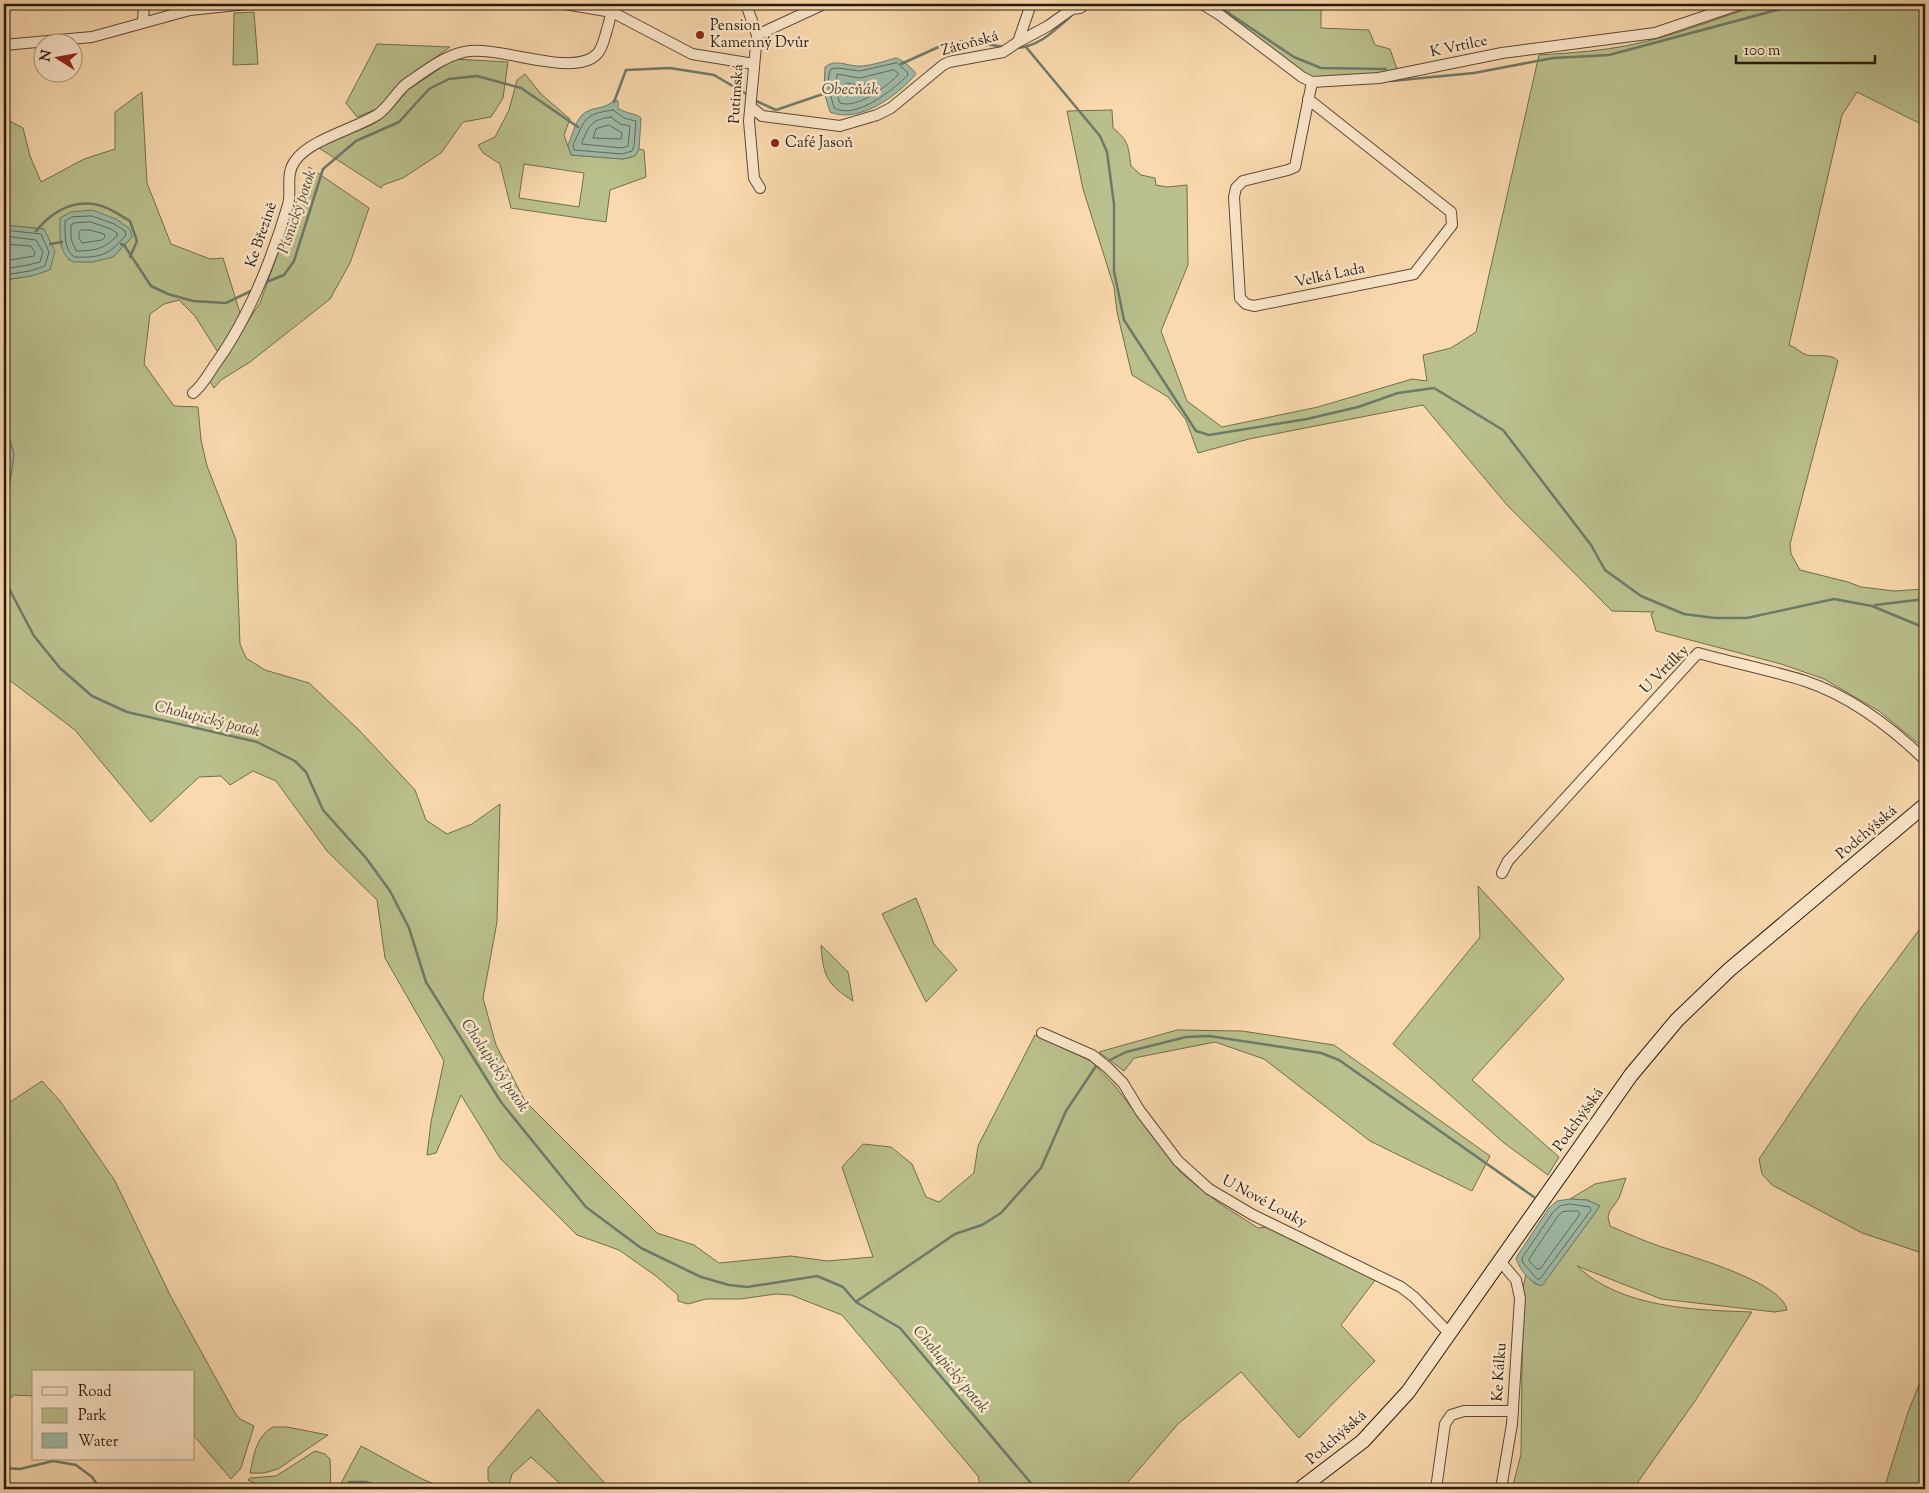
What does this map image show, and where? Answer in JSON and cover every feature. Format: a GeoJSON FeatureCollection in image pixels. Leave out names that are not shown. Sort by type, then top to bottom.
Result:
{"type":"FeatureCollection","features":[{"type":"Feature","properties":{"kind":"street"},"geometry":{"type":"LineString","coordinates":[[143,22],[144,4]]}},
{"type":"Feature","properties":{"kind":"street"},"geometry":{"type":"LineString","coordinates":[[4,45],[92,37],[190,10],[248,4]]}},
{"type":"Feature","properties":{"kind":"street"},"geometry":{"type":"LineString","coordinates":[[565,4],[612,8],[692,54],[754,64]]}},
{"type":"Feature","properties":{"kind":"street","name":"Putimská"},"geometry":{"type":"LineString","coordinates":[[746,4],[757,35],[750,140],[754,178],[760,188]]}},
{"type":"Feature","properties":{"kind":"street"},"geometry":{"type":"LineString","coordinates":[[757,35],[824,4]]}},
{"type":"Feature","properties":{"kind":"street"},"geometry":{"type":"LineString","coordinates":[[1013,46],[1032,4]]}},
{"type":"Feature","properties":{"kind":"street","name":"Zátoňská"},"geometry":{"type":"LineString","coordinates":[[752,101],[757,113],[762,116],[840,126],[877,115],[891,108],[949,62],[991,55],[1013,46],[1040,31],[1069,6],[1080,8],[1085,4]]}},
{"type":"Feature","properties":{"kind":"street"},"geometry":{"type":"LineString","coordinates":[[1202,4],[1220,15],[1302,77],[1312,82]]}},
{"type":"Feature","properties":{"kind":"street"},"geometry":{"type":"LineString","coordinates":[[1384,4],[1422,4]]}},
{"type":"Feature","properties":{"kind":"street","name":"K Vrtilce"},"geometry":{"type":"LineString","coordinates":[[1312,82],[1379,78],[1502,53],[1655,33],[1741,4]]}},
{"type":"Feature","properties":{"kind":"street","name":"Ke Březině"},"geometry":{"type":"LineString","coordinates":[[193,393],[230,344],[257,291],[289,202],[289,175],[294,161],[316,143],[351,129],[379,114],[404,86],[449,57],[465,51],[504,53],[554,62],[573,63],[591,59],[600,50],[612,8]]}},
{"type":"Feature","properties":{"kind":"street","name":"Velká Lada"},"geometry":{"type":"LineString","coordinates":[[1308,99],[1451,212],[1452,225],[1414,274],[1254,306],[1246,304],[1240,298],[1234,197],[1236,188],[1243,181],[1295,167],[1308,99],[1312,82]]}},
{"type":"Feature","properties":{"kind":"street","name":"U Vrtilky"},"geometry":{"type":"LineString","coordinates":[[1502,873],[1508,861],[1698,653],[1806,682],[1833,694],[1861,709],[1911,746],[1925,760]]}},
{"type":"Feature","properties":{"kind":"street","name":"Podchýšská"},"geometry":{"type":"LineString","coordinates":[[1300,1489],[1363,1441],[1408,1392],[1631,1075],[1677,1020],[1730,970],[1925,805]]}},
{"type":"Feature","properties":{"kind":"street","name":"U Nové Louky"},"geometry":{"type":"LineString","coordinates":[[1042,1033],[1079,1048],[1092,1055],[1107,1067],[1123,1084],[1140,1111],[1178,1160],[1209,1189],[1254,1214],[1401,1287],[1414,1296],[1450,1334]]}},
{"type":"Feature","properties":{"kind":"street","name":"Ke Kálku"},"geometry":{"type":"LineString","coordinates":[[1500,1261],[1516,1280],[1520,1298],[1513,1411],[1501,1489]]}},
{"type":"Feature","properties":{"kind":"street"},"geometry":{"type":"LineString","coordinates":[[1436,1489],[1445,1424],[1451,1415],[1464,1411],[1513,1411]]}},
{"type":"Feature","properties":{"kind":"green space"},"geometry":{"type":"Polygon","coordinates":[[[1228,4],[1321,4],[1321,28],[1369,30],[1375,45],[1390,49],[1397,69],[1382,75],[1310,77],[1226,15],[1234,5],[1228,4]]]}},
{"type":"Feature","properties":{"kind":"green space"},"geometry":{"type":"Polygon","coordinates":[[[1765,4],[1925,4],[1925,126],[1857,92],[1842,115],[1789,345],[1807,355],[1828,356],[1838,361],[1790,544],[1791,554],[1800,570],[1861,587],[1894,591],[1925,589],[1925,749],[1879,711],[1824,679],[1781,664],[1656,631],[1651,614],[1654,612],[1612,611],[1507,505],[1423,405],[1249,439],[1198,453],[1186,420],[1168,397],[1132,375],[1117,312],[1114,287],[1083,189],[1067,111],[1112,110],[1113,128],[1127,144],[1131,166],[1141,175],[1155,178],[1156,185],[1167,187],[1187,185],[1188,265],[1161,331],[1187,401],[1222,427],[1318,407],[1412,379],[1427,381],[1423,355],[1451,348],[1476,332],[1539,55],[1574,53],[1647,41],[1765,4]]]}},
{"type":"Feature","properties":{"kind":"green space"},"geometry":{"type":"Polygon","coordinates":[[[254,12],[258,64],[233,65],[234,13],[254,12]]]}},
{"type":"Feature","properties":{"kind":"green space"},"geometry":{"type":"Polygon","coordinates":[[[377,44],[450,47],[403,81],[377,109],[357,117],[346,103],[377,44]]]}},
{"type":"Feature","properties":{"kind":"green space"},"geometry":{"type":"Polygon","coordinates":[[[454,59],[508,62],[503,98],[491,117],[463,122],[441,153],[403,178],[383,185],[381,188],[319,148],[373,124],[390,111],[408,90],[454,59]]]}},
{"type":"Feature","properties":{"kind":"green space"},"geometry":{"type":"Polygon","coordinates":[[[525,74],[541,94],[570,119],[564,135],[571,155],[623,159],[635,156],[639,149],[644,150],[646,177],[610,190],[606,222],[511,208],[500,164],[483,153],[478,145],[495,137],[509,110],[517,80],[525,74]],[[524,164],[519,198],[579,207],[584,173],[524,164]]]}},
{"type":"Feature","properties":{"kind":"green space"},"geometry":{"type":"Polygon","coordinates":[[[142,92],[147,183],[171,244],[210,259],[223,258],[241,316],[219,354],[195,316],[179,300],[164,304],[150,314],[144,364],[174,406],[198,407],[201,440],[207,466],[236,540],[240,644],[246,658],[265,670],[309,683],[359,730],[415,790],[426,820],[447,834],[472,824],[500,804],[497,922],[483,998],[496,1045],[525,1101],[657,1233],[694,1245],[719,1263],[791,1256],[827,1261],[873,1257],[842,1167],[863,1144],[891,1147],[912,1164],[926,1197],[939,1202],[974,1173],[978,1146],[1035,1035],[1091,1061],[1115,1086],[1181,1173],[1219,1203],[1258,1228],[1269,1227],[1376,1279],[1341,1325],[1375,1361],[1299,1438],[1241,1372],[1178,1424],[1122,1489],[981,1489],[978,1476],[842,1315],[791,1295],[776,1294],[740,1299],[706,1299],[688,1304],[678,1301],[678,1295],[656,1276],[619,1250],[577,1235],[500,1158],[461,1095],[436,1153],[427,1155],[431,1122],[444,1061],[385,958],[377,900],[327,851],[276,781],[253,771],[230,785],[221,776],[199,777],[151,822],[75,730],[4,676],[4,490],[9,489],[14,454],[4,421],[4,280],[31,276],[44,229],[4,225],[4,118],[23,128],[30,156],[41,182],[84,159],[115,149],[115,112],[142,92]],[[132,237],[60,242],[69,260],[113,257],[132,237]]]}},
{"type":"Feature","properties":{"kind":"green space"},"geometry":{"type":"Polygon","coordinates":[[[309,167],[369,208],[350,263],[330,299],[250,362],[221,380],[214,388],[209,380],[260,303],[309,167]]]}},
{"type":"Feature","properties":{"kind":"green space"},"geometry":{"type":"Polygon","coordinates":[[[1478,886],[1564,979],[1472,1080],[1559,1157],[1548,1175],[1504,1143],[1393,1044],[1480,937],[1478,886]]]}},
{"type":"Feature","properties":{"kind":"green space"},"geometry":{"type":"Polygon","coordinates":[[[916,898],[934,944],[957,970],[926,1002],[882,914],[916,898]]]}},
{"type":"Feature","properties":{"kind":"green space"},"geometry":{"type":"Polygon","coordinates":[[[1925,922],[1925,1254],[1862,1233],[1772,1185],[1762,1174],[1759,1159],[1861,1008],[1925,922]]]}},
{"type":"Feature","properties":{"kind":"green space"},"geometry":{"type":"Polygon","coordinates":[[[821,945],[848,972],[853,1001],[837,989],[828,978],[823,964],[821,945]]]}},
{"type":"Feature","properties":{"kind":"green space"},"geometry":{"type":"Polygon","coordinates":[[[1177,1030],[1242,1031],[1334,1045],[1490,1156],[1472,1191],[1370,1141],[1264,1059],[1215,1042],[1134,1058],[1124,1071],[1099,1052],[1177,1030]]]}},
{"type":"Feature","properties":{"kind":"green space"},"geometry":{"type":"Polygon","coordinates":[[[42,1081],[60,1101],[115,1181],[171,1297],[235,1413],[240,1419],[254,1426],[241,1468],[231,1479],[195,1437],[195,1370],[32,1370],[32,1396],[14,1395],[4,1404],[4,1106],[42,1081]]]}},
{"type":"Feature","properties":{"kind":"green space"},"geometry":{"type":"Polygon","coordinates":[[[1626,1178],[1619,1198],[1608,1217],[1610,1226],[1653,1244],[1731,1270],[1751,1279],[1769,1289],[1781,1299],[1787,1310],[1775,1312],[1661,1299],[1577,1266],[1595,1280],[1615,1291],[1636,1298],[1683,1308],[1752,1312],[1695,1401],[1633,1489],[1512,1489],[1521,1454],[1523,1288],[1526,1274],[1535,1284],[1542,1285],[1600,1206],[1587,1200],[1570,1199],[1595,1184],[1626,1178]]]}},
{"type":"Feature","properties":{"kind":"green space"},"geometry":{"type":"Polygon","coordinates":[[[1925,1370],[1925,1489],[1884,1489],[1908,1412],[1925,1370]]]}},
{"type":"Feature","properties":{"kind":"green space"},"geometry":{"type":"Polygon","coordinates":[[[538,1409],[610,1489],[566,1489],[531,1457],[512,1474],[508,1489],[500,1489],[488,1480],[488,1468],[538,1409]]]}},
{"type":"Feature","properties":{"kind":"green space"},"geometry":{"type":"Polygon","coordinates":[[[273,1427],[287,1427],[328,1435],[278,1469],[264,1473],[250,1473],[259,1441],[273,1427]]]}},
{"type":"Feature","properties":{"kind":"green space"},"geometry":{"type":"Polygon","coordinates":[[[361,1446],[422,1479],[447,1489],[338,1489],[361,1446]]]}},
{"type":"Feature","properties":{"kind":"green space"},"geometry":{"type":"Polygon","coordinates":[[[315,1451],[325,1454],[330,1459],[331,1489],[266,1489],[248,1480],[250,1478],[276,1476],[315,1451]]]}},
{"type":"Feature","properties":{"kind":"water","name":"Obecňák"},"geometry":{"type":"Polygon","coordinates":[[[896,58],[908,65],[916,74],[899,91],[877,106],[865,111],[841,115],[830,112],[824,92],[825,67],[833,63],[866,66],[896,58]]]}},
{"type":"Feature","properties":{"kind":"water"},"geometry":{"type":"Polygon","coordinates":[[[614,100],[618,101],[618,108],[641,118],[639,149],[635,156],[623,159],[571,155],[568,145],[582,115],[590,110],[607,105],[614,100]]]}},
{"type":"Feature","properties":{"kind":"water"},"geometry":{"type":"Polygon","coordinates":[[[92,210],[116,219],[130,229],[132,237],[113,257],[93,262],[73,262],[62,249],[60,218],[71,212],[92,210]]]}},
{"type":"Feature","properties":{"kind":"water"},"geometry":{"type":"Polygon","coordinates":[[[4,225],[44,229],[55,251],[50,270],[31,276],[4,280],[4,225]]]}},
{"type":"Feature","properties":{"kind":"water"},"geometry":{"type":"Polygon","coordinates":[[[4,421],[14,454],[9,489],[4,490],[4,421]]]}},
{"type":"Feature","properties":{"kind":"water"},"geometry":{"type":"Polygon","coordinates":[[[1570,1199],[1587,1200],[1600,1206],[1542,1286],[1533,1282],[1526,1275],[1516,1258],[1549,1208],[1557,1201],[1570,1199]]]}},
{"type":"Feature","properties":{"kind":"waterway"},"geometry":{"type":"LineString","coordinates":[[1215,4],[1294,57],[1321,68],[1386,69]]}},
{"type":"Feature","properties":{"kind":"waterway"},"geometry":{"type":"LineString","coordinates":[[1391,81],[1474,73],[1553,58],[1609,55],[1799,4]]}},
{"type":"Feature","properties":{"kind":"waterway","name":"Písnický potok"},"geometry":{"type":"LineString","coordinates":[[1016,48],[1032,45],[1039,41],[1053,32],[1071,16]]}},
{"type":"Feature","properties":{"kind":"waterway","name":"Písnický potok"},"geometry":{"type":"LineString","coordinates":[[901,64],[943,45],[964,41],[1005,47]]}},
{"type":"Feature","properties":{"kind":"waterway"},"geometry":{"type":"LineString","coordinates":[[1026,47],[1100,136],[1107,152],[1114,204],[1114,271],[1124,320],[1196,431],[1209,435],[1307,419],[1358,407],[1398,393],[1434,388],[1503,430],[1591,545],[1605,570],[1641,596],[1684,614],[1715,618],[1747,618],[1834,599],[1872,606],[1925,628]]}},
{"type":"Feature","properties":{"kind":"waterway","name":"Písnický potok"},"geometry":{"type":"LineString","coordinates":[[614,102],[626,70],[670,68],[714,75],[748,95]]}},
{"type":"Feature","properties":{"kind":"waterway","name":"Písnický potok"},"geometry":{"type":"LineString","coordinates":[[264,283],[284,275],[294,261],[323,169],[356,141],[399,122],[429,89],[449,79],[477,76],[521,88],[578,127]]}},
{"type":"Feature","properties":{"kind":"waterway","name":"Písnický potok"},"geometry":{"type":"LineString","coordinates":[[754,100],[776,110],[826,93]]}},
{"type":"Feature","properties":{"kind":"waterway"},"geometry":{"type":"LineString","coordinates":[[36,231],[49,218],[63,209],[80,204],[102,206],[130,221],[137,241],[130,257]]}},
{"type":"Feature","properties":{"kind":"waterway","name":"Písnický potok"},"geometry":{"type":"LineString","coordinates":[[50,244],[62,242]]}},
{"type":"Feature","properties":{"kind":"waterway","name":"Písnický potok"},"geometry":{"type":"LineString","coordinates":[[121,244],[124,245],[151,286],[168,294],[193,301],[226,303],[253,290]]}},
{"type":"Feature","properties":{"kind":"waterway","name":"Cholupický potok"},"geometry":{"type":"LineString","coordinates":[[4,579],[34,636],[60,668],[92,696],[127,712],[257,742],[295,761],[306,772],[323,810],[366,858],[390,891],[409,928],[426,982],[501,1102],[586,1207],[641,1248],[701,1277],[729,1285],[747,1287],[817,1276],[843,1287],[856,1302],[900,1328],[1036,1489]]}},
{"type":"Feature","properties":{"kind":"waterway"},"geometry":{"type":"LineString","coordinates":[[1875,605],[1925,599]]}},
{"type":"Feature","properties":{"kind":"waterway"},"geometry":{"type":"LineString","coordinates":[[1110,1060],[1126,1052],[1186,1037],[1209,1036],[1321,1053],[1339,1060],[1534,1197]]}},
{"type":"Feature","properties":{"kind":"waterway"},"geometry":{"type":"LineString","coordinates":[[857,1301],[955,1234],[982,1225],[1001,1213],[1041,1168],[1066,1111],[1096,1066]]}},
{"type":"Feature","properties":{"kind":"waterway"},"geometry":{"type":"LineString","coordinates":[[4,1468],[20,1469],[53,1461],[76,1465],[92,1477],[100,1489]]}},
{"type":"Feature","properties":{"kind":"waterway"},"geometry":{"type":"LineString","coordinates":[[343,1489],[349,1482],[365,1482],[392,1489]]}},
{"type":"Feature","properties":{"kind":"place","name":"Pension Kamenný Dvůr"},"geometry":{"type":"Point","coordinates":[700,35]}},
{"type":"Feature","properties":{"kind":"place","name":"Café Jasoň"},"geometry":{"type":"Point","coordinates":[775,143]}}]}
